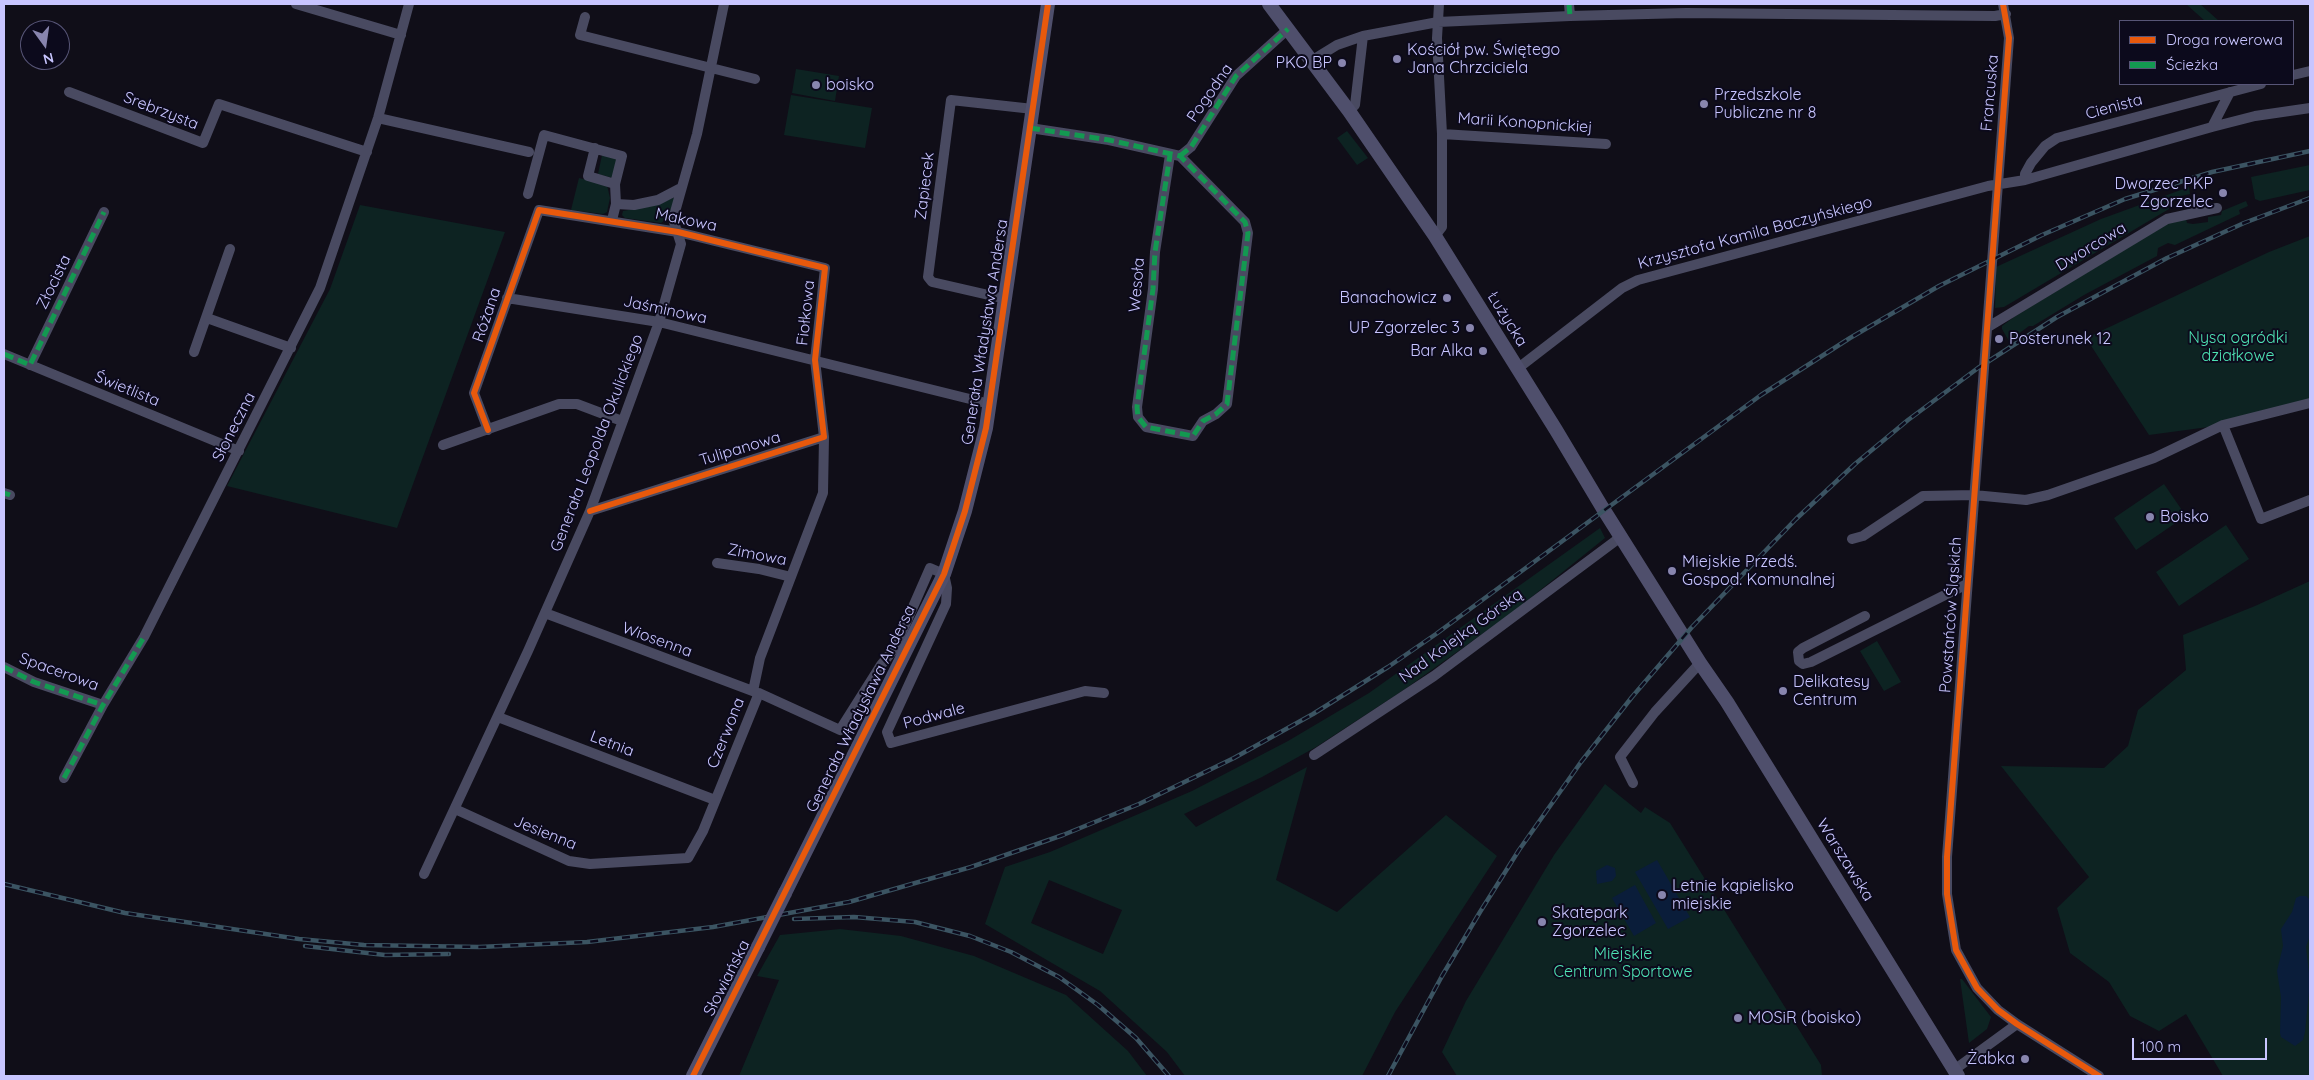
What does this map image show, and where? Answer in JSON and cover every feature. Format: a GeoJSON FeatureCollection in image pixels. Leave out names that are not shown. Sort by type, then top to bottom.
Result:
{"type":"FeatureCollection","features":[{"type":"Feature","properties":{"kind":"main road","name":"Generała Władysława Andersa"},"geometry":{"type":"LineString","coordinates":[[785,893],[944,574],[965,511],[986,428],[990,404],[1048,4]]}},
{"type":"Feature","properties":{"kind":"main road","name":"Łużycka"},"geometry":{"type":"LineString","coordinates":[[1269,4],[1349,111],[1435,236],[1700,664]]}},
{"type":"Feature","properties":{"kind":"main road","name":"Warszawska"},"geometry":{"type":"LineString","coordinates":[[1700,664],[1727,702],[1956,1073]]}},
{"type":"Feature","properties":{"kind":"main road","name":"Słowiańska"},"geometry":{"type":"LineString","coordinates":[[693,1076],[785,893]]}},
{"type":"Feature","properties":{"kind":"street"},"geometry":{"type":"LineString","coordinates":[[296,4],[402,34]]}},
{"type":"Feature","properties":{"kind":"street","name":"Słoneczna"},"geometry":{"type":"LineString","coordinates":[[64,778],[103,705],[144,637],[320,288],[378,118],[409,4]]}},
{"type":"Feature","properties":{"kind":"street","name":"Generała Leopolda Okulickiego"},"geometry":{"type":"LineString","coordinates":[[424,874],[498,717],[590,511],[659,322],[681,244],[673,218],[697,134],[724,4]]}},
{"type":"Feature","properties":{"kind":"street"},"geometry":{"type":"LineString","coordinates":[[1435,236],[1442,227],[1442,134],[1437,38],[1440,4]]}},
{"type":"Feature","properties":{"kind":"street"},"geometry":{"type":"LineString","coordinates":[[1569,4],[1570,16]]}},
{"type":"Feature","properties":{"kind":"street"},"geometry":{"type":"LineString","coordinates":[[1311,61],[1337,45],[1363,36],[1438,22],[1686,13],[1986,16],[2005,9]]}},
{"type":"Feature","properties":{"kind":"street","name":"Francuska"},"geometry":{"type":"LineString","coordinates":[[1997,184],[2009,38],[2005,9]]}},
{"type":"Feature","properties":{"kind":"street"},"geometry":{"type":"LineString","coordinates":[[585,18],[580,35],[755,80]]}},
{"type":"Feature","properties":{"kind":"street","name":"Pogodna"},"geometry":{"type":"LineString","coordinates":[[1175,155],[1191,147],[1236,76],[1288,29]]}},
{"type":"Feature","properties":{"kind":"street"},"geometry":{"type":"LineString","coordinates":[[1349,111],[1355,105],[1363,36]]}},
{"type":"Feature","properties":{"kind":"street"},"geometry":{"type":"LineString","coordinates":[[2294,75],[2310,71]]}},
{"type":"Feature","properties":{"kind":"street","name":"Cienista"},"geometry":{"type":"LineString","coordinates":[[2025,180],[2025,174],[2031,163],[2046,146],[2057,138],[2257,85]]}},
{"type":"Feature","properties":{"kind":"street","name":"Srebrzysta"},"geometry":{"type":"LineString","coordinates":[[69,92],[203,143],[219,104],[367,152]]}},
{"type":"Feature","properties":{"kind":"street"},"geometry":{"type":"LineString","coordinates":[[2212,127],[2230,92]]}},
{"type":"Feature","properties":{"kind":"street","name":"Zapiecek"},"geometry":{"type":"LineString","coordinates":[[1006,299],[932,282],[928,276],[951,100],[1033,108]]}},
{"type":"Feature","properties":{"kind":"street","name":"Krzysztofa Kamila Baczyńskiego"},"geometry":{"type":"LineString","coordinates":[[1517,369],[1622,288],[1638,280],[1997,184],[2025,180],[2212,127],[2255,116],[2310,108]]}},
{"type":"Feature","properties":{"kind":"street"},"geometry":{"type":"LineString","coordinates":[[378,118],[529,152]]}},
{"type":"Feature","properties":{"kind":"street"},"geometry":{"type":"LineString","coordinates":[[1030,128],[1109,140],[1175,155]]}},
{"type":"Feature","properties":{"kind":"street","name":"Marii Konopnickiej"},"geometry":{"type":"LineString","coordinates":[[1442,134],[1606,144]]}},
{"type":"Feature","properties":{"kind":"street"},"geometry":{"type":"LineString","coordinates":[[528,194],[544,135],[622,156],[615,184],[616,204],[612,220]]}},
{"type":"Feature","properties":{"kind":"street"},"geometry":{"type":"LineString","coordinates":[[595,148],[588,176],[615,184]]}},
{"type":"Feature","properties":{"kind":"street","name":"Wesoła"},"geometry":{"type":"LineString","coordinates":[[1175,155],[1245,222],[1248,233],[1227,404],[1216,414],[1203,421],[1193,436],[1146,426],[1138,417],[1137,407],[1153,289],[1154,252],[1175,155]]}},
{"type":"Feature","properties":{"kind":"street","name":"Powstańców Śląskich"},"geometry":{"type":"LineString","coordinates":[[1997,184],[1988,327],[1947,857],[1947,894],[1956,950],[1975,985],[1998,1010],[2017,1024],[2099,1076]]}},
{"type":"Feature","properties":{"kind":"street"},"geometry":{"type":"LineString","coordinates":[[616,204],[634,205],[658,200],[681,188]]}},
{"type":"Feature","properties":{"kind":"street","name":"Dworcowa"},"geometry":{"type":"LineString","coordinates":[[1988,327],[2168,219],[2216,208]]}},
{"type":"Feature","properties":{"kind":"street","name":"Makowa"},"geometry":{"type":"LineString","coordinates":[[539,210],[612,220],[678,232],[825,268]]}},
{"type":"Feature","properties":{"kind":"street","name":"Różana"},"geometry":{"type":"LineString","coordinates":[[488,430],[474,393],[539,210]]}},
{"type":"Feature","properties":{"kind":"street","name":"Złocista"},"geometry":{"type":"LineString","coordinates":[[30,365],[104,212]]}},
{"type":"Feature","properties":{"kind":"street"},"geometry":{"type":"LineString","coordinates":[[194,352],[230,249]]}},
{"type":"Feature","properties":{"kind":"street","name":"Fiołkowa"},"geometry":{"type":"LineString","coordinates":[[815,360],[825,268]]}},
{"type":"Feature","properties":{"kind":"street","name":"Jaśminowa"},"geometry":{"type":"LineString","coordinates":[[507,298],[659,322],[990,404]]}},
{"type":"Feature","properties":{"kind":"street"},"geometry":{"type":"LineString","coordinates":[[206,318],[291,348]]}},
{"type":"Feature","properties":{"kind":"street","name":"Świetlista"},"geometry":{"type":"LineString","coordinates":[[4,354],[239,451]]}},
{"type":"Feature","properties":{"kind":"street"},"geometry":{"type":"LineString","coordinates":[[756,692],[760,658],[822,493],[824,437],[815,360]]}},
{"type":"Feature","properties":{"kind":"street"},"geometry":{"type":"LineString","coordinates":[[1852,539],[1863,536],[1923,496],[1974,495],[2026,500],[2048,495],[2154,458],[2223,425],[2310,402]]}},
{"type":"Feature","properties":{"kind":"street"},"geometry":{"type":"LineString","coordinates":[[443,445],[559,404],[577,404],[622,421]]}},
{"type":"Feature","properties":{"kind":"street"},"geometry":{"type":"LineString","coordinates":[[2223,425],[2261,519],[2310,500]]}},
{"type":"Feature","properties":{"kind":"street","name":"Tulipanowa"},"geometry":{"type":"LineString","coordinates":[[590,511],[824,437]]}},
{"type":"Feature","properties":{"kind":"street","name":"Nad Kolejką Górską"},"geometry":{"type":"LineString","coordinates":[[1314,755],[1434,676],[1622,536]]}},
{"type":"Feature","properties":{"kind":"street","name":"Zimowa"},"geometry":{"type":"LineString","coordinates":[[717,563],[759,569],[791,577]]}},
{"type":"Feature","properties":{"kind":"street","name":"Czerwona"},"geometry":{"type":"LineString","coordinates":[[688,858],[703,831],[716,800],[756,692],[840,730],[881,665],[895,648],[930,568],[944,574]]}},
{"type":"Feature","properties":{"kind":"street","name":"Podwale"},"geometry":{"type":"LineString","coordinates":[[944,574],[947,588],[946,604],[887,732],[891,743],[1084,691],[1104,694]]}},
{"type":"Feature","properties":{"kind":"street"},"geometry":{"type":"LineString","coordinates":[[1865,616],[1803,648],[1798,652],[1799,661],[1803,664],[1811,662],[1967,584]]}},
{"type":"Feature","properties":{"kind":"street","name":"Wiosenna"},"geometry":{"type":"LineString","coordinates":[[545,613],[756,692]]}},
{"type":"Feature","properties":{"kind":"street"},"geometry":{"type":"LineString","coordinates":[[1633,784],[1620,757],[1655,712],[1700,664]]}},
{"type":"Feature","properties":{"kind":"street","name":"Spacerowa"},"geometry":{"type":"LineString","coordinates":[[4,667],[34,682],[103,705]]}},
{"type":"Feature","properties":{"kind":"street","name":"Letnia"},"geometry":{"type":"LineString","coordinates":[[498,717],[716,800]]}},
{"type":"Feature","properties":{"kind":"street","name":"Jesienna"},"geometry":{"type":"LineString","coordinates":[[455,809],[569,861],[590,864],[688,858]]}},
{"type":"Feature","properties":{"kind":"street"},"geometry":{"type":"LineString","coordinates":[[1956,1073],[2017,1024]]}},
{"type":"Feature","properties":{"kind":"green space"},"geometry":{"type":"Polygon","coordinates":[[[2186,4],[2200,4],[2218,20],[2204,20],[2186,4]]]}},
{"type":"Feature","properties":{"kind":"green space","name":"boisko"},"geometry":{"type":"Polygon","coordinates":[[[796,69],[839,76],[835,101],[792,93],[796,69]]]}},
{"type":"Feature","properties":{"kind":"green space"},"geometry":{"type":"Polygon","coordinates":[[[791,95],[872,108],[865,148],[784,135],[791,95]]]}},
{"type":"Feature","properties":{"kind":"green space"},"geometry":{"type":"Polygon","coordinates":[[[1347,131],[1368,158],[1357,165],[1337,138],[1347,131]]]}},
{"type":"Feature","properties":{"kind":"green space"},"geometry":{"type":"Polygon","coordinates":[[[602,155],[618,158],[613,178],[598,174],[602,155]]]}},
{"type":"Feature","properties":{"kind":"green space"},"geometry":{"type":"Polygon","coordinates":[[[2310,165],[2310,190],[2260,201],[2255,199],[2251,177],[2310,165]]]}},
{"type":"Feature","properties":{"kind":"green space"},"geometry":{"type":"Polygon","coordinates":[[[579,178],[607,185],[610,198],[607,212],[603,214],[571,210],[579,178]]]}},
{"type":"Feature","properties":{"kind":"green space"},"geometry":{"type":"Polygon","coordinates":[[[2189,187],[2190,194],[2167,199],[2169,209],[2004,307],[1995,308],[1996,267],[2101,219],[2189,187]]]}},
{"type":"Feature","properties":{"kind":"green space"},"geometry":{"type":"Polygon","coordinates":[[[675,197],[670,216],[661,223],[625,218],[622,215],[623,211],[656,205],[675,197]]]}},
{"type":"Feature","properties":{"kind":"green space"},"geometry":{"type":"Polygon","coordinates":[[[2246,201],[2248,206],[2239,210],[2240,214],[2175,245],[2168,243],[2158,248],[2157,256],[2084,295],[2033,326],[2029,326],[2009,341],[2002,329],[2002,326],[2014,317],[2168,223],[2186,219],[2187,223],[2193,224],[2208,222],[2208,217],[2221,215],[2222,211],[2246,201]]]}},
{"type":"Feature","properties":{"kind":"green space"},"geometry":{"type":"Polygon","coordinates":[[[360,205],[505,232],[397,528],[227,486],[330,289],[360,205]]]}},
{"type":"Feature","properties":{"kind":"green space","name":"Nysa ogródki działkowe"},"geometry":{"type":"Polygon","coordinates":[[[2310,236],[2310,403],[2223,425],[2149,435],[2086,338],[2269,252],[2310,236]]]}},
{"type":"Feature","properties":{"kind":"green space","name":"Boisko"},"geometry":{"type":"Polygon","coordinates":[[[2164,484],[2186,516],[2136,550],[2114,518],[2164,484]]]}},
{"type":"Feature","properties":{"kind":"green space"},"geometry":{"type":"Polygon","coordinates":[[[2226,525],[2249,559],[2179,606],[2156,572],[2226,525]]]}},
{"type":"Feature","properties":{"kind":"green space"},"geometry":{"type":"Polygon","coordinates":[[[1600,528],[1605,538],[1513,612],[1405,689],[1316,747],[1262,777],[1184,814],[1196,827],[1307,767],[1276,880],[1337,912],[1446,815],[1497,856],[1395,1012],[1362,1076],[1185,1076],[1167,1052],[1100,991],[985,924],[1005,867],[1050,852],[1192,791],[1288,741],[1369,693],[1600,528]],[[1049,880],[1031,923],[1103,954],[1122,910],[1049,880]]]}},
{"type":"Feature","properties":{"kind":"green space"},"geometry":{"type":"Polygon","coordinates":[[[2310,581],[2310,1076],[2223,1076],[2186,1014],[2159,1031],[2130,1016],[2109,982],[2070,953],[2057,908],[2089,877],[2001,766],[2104,768],[2128,746],[2138,710],[2186,670],[2183,635],[2310,581]]]}},
{"type":"Feature","properties":{"kind":"green space"},"geometry":{"type":"Polygon","coordinates":[[[1877,641],[1901,682],[1884,691],[1860,651],[1877,641]]]}},
{"type":"Feature","properties":{"kind":"green space","name":"Miejskie Centrum Sportowe"},"geometry":{"type":"Polygon","coordinates":[[[1605,784],[1641,813],[1645,807],[1670,823],[1821,1065],[1822,1076],[1457,1076],[1442,1052],[1466,1001],[1554,855],[1605,784]]]}},
{"type":"Feature","properties":{"kind":"green space"},"geometry":{"type":"Polygon","coordinates":[[[840,929],[901,936],[974,956],[1066,995],[1128,1051],[1147,1076],[739,1076],[779,980],[757,976],[780,935],[840,929]]]}},
{"type":"Feature","properties":{"kind":"green space"},"geometry":{"type":"Polygon","coordinates":[[[1960,979],[1962,979],[1991,1017],[1987,1029],[1969,1043],[1960,979]]]}},
{"type":"Feature","properties":{"kind":"water","name":"Letnie kąpielisko miejskie"},"geometry":{"type":"Polygon","coordinates":[[[1657,860],[1690,917],[1668,929],[1635,872],[1657,860]]]}},
{"type":"Feature","properties":{"kind":"water"},"geometry":{"type":"Polygon","coordinates":[[[1607,865],[1615,868],[1616,876],[1612,881],[1597,884],[1596,871],[1607,865]]]}},
{"type":"Feature","properties":{"kind":"water"},"geometry":{"type":"Polygon","coordinates":[[[1635,885],[1656,923],[1634,936],[1612,898],[1635,885]]]}},
{"type":"Feature","properties":{"kind":"water"},"geometry":{"type":"Polygon","coordinates":[[[2306,896],[2310,900],[2310,935],[2306,947],[2310,982],[2305,1032],[2303,1040],[2295,1046],[2281,1037],[2280,1033],[2281,997],[2277,971],[2283,946],[2281,929],[2292,912],[2296,898],[2306,896]]]}},
{"type":"Feature","properties":{"kind":"railway"},"geometry":{"type":"LineString","coordinates":[[4,884],[125,913],[299,939],[364,945],[479,947],[587,942],[713,927],[849,902],[971,867],[1063,835],[1139,804],[1234,758],[1313,714],[1436,634],[1761,395],[1850,338],[1939,286],[2042,235],[2125,199],[2212,172],[2310,151]]}},
{"type":"Feature","properties":{"kind":"railway"},"geometry":{"type":"LineString","coordinates":[[1388,1076],[1442,976],[1480,912],[1519,850],[1581,762],[1632,697],[1692,627],[1796,519],[1855,464],[1908,420],[1978,368],[2057,317],[2167,258],[2244,223],[2310,198]]}},
{"type":"Feature","properties":{"kind":"railway"},"geometry":{"type":"LineString","coordinates":[[794,919],[854,917],[915,922],[970,936],[1011,952],[1059,977],[1098,1005],[1136,1038],[1169,1076]]}},
{"type":"Feature","properties":{"kind":"railway"},"geometry":{"type":"LineString","coordinates":[[305,946],[385,955],[449,954]]}},
{"type":"Feature","properties":{"kind":"marked path"},"geometry":{"type":"LineString","coordinates":[[1569,4],[1570,16]]}},
{"type":"Feature","properties":{"kind":"marked path"},"geometry":{"type":"LineString","coordinates":[[1180,156],[1191,147],[1236,76],[1288,29]]}},
{"type":"Feature","properties":{"kind":"marked path"},"geometry":{"type":"LineString","coordinates":[[1030,128],[1109,140],[1180,156],[1245,222],[1248,233],[1227,404],[1216,414],[1203,421],[1193,436],[1146,427],[1138,417],[1137,407],[1153,289],[1155,252],[1170,155]]}},
{"type":"Feature","properties":{"kind":"marked path"},"geometry":{"type":"LineString","coordinates":[[4,354],[30,365],[104,212]]}},
{"type":"Feature","properties":{"kind":"marked path"},"geometry":{"type":"LineString","coordinates":[[4,493],[10,495]]}},
{"type":"Feature","properties":{"kind":"marked path"},"geometry":{"type":"LineString","coordinates":[[64,778],[103,705],[144,637]]}},
{"type":"Feature","properties":{"kind":"marked path"},"geometry":{"type":"LineString","coordinates":[[4,667],[34,682],[103,705]]}},
{"type":"Feature","properties":{"kind":"cycle path"},"geometry":{"type":"LineString","coordinates":[[693,1076],[944,574],[965,511],[986,428],[1048,4]]}},
{"type":"Feature","properties":{"kind":"cycle path"},"geometry":{"type":"LineString","coordinates":[[2003,4],[2009,38],[1947,857],[1947,894],[1956,950],[1977,988],[1998,1010],[2017,1024],[2099,1076]]}},
{"type":"Feature","properties":{"kind":"cycle path"},"geometry":{"type":"LineString","coordinates":[[488,430],[474,393],[539,210],[678,232],[825,268],[815,360],[824,437],[590,511]]}},
{"type":"Feature","properties":{"kind":"place","name":"Kościół pw. Świętego Jana Chrzciciela"},"geometry":{"type":"Point","coordinates":[1397,59]}},
{"type":"Feature","properties":{"kind":"place","name":"PKO BP"},"geometry":{"type":"Point","coordinates":[1342,63]}},
{"type":"Feature","properties":{"kind":"place","name":"boisko"},"geometry":{"type":"Point","coordinates":[816,85]}},
{"type":"Feature","properties":{"kind":"place","name":"Przedszkole Publiczne nr 8"},"geometry":{"type":"Point","coordinates":[1704,104]}},
{"type":"Feature","properties":{"kind":"place","name":"Dworzec PKP Zgorzelec"},"geometry":{"type":"Point","coordinates":[2223,193]}},
{"type":"Feature","properties":{"kind":"place","name":"Banachowicz"},"geometry":{"type":"Point","coordinates":[1447,298]}},
{"type":"Feature","properties":{"kind":"place","name":"UP Zgorzelec 3"},"geometry":{"type":"Point","coordinates":[1470,328]}},
{"type":"Feature","properties":{"kind":"place","name":"Posterunek 12"},"geometry":{"type":"Point","coordinates":[1999,339]}},
{"type":"Feature","properties":{"kind":"place","name":"Bar Alka"},"geometry":{"type":"Point","coordinates":[1483,351]}},
{"type":"Feature","properties":{"kind":"place","name":"Boisko"},"geometry":{"type":"Point","coordinates":[2150,517]}},
{"type":"Feature","properties":{"kind":"place","name":"Miejskie Przedś. Gospod. Komunalnej"},"geometry":{"type":"Point","coordinates":[1672,571]}},
{"type":"Feature","properties":{"kind":"place","name":"Delikatesy Centrum"},"geometry":{"type":"Point","coordinates":[1783,691]}},
{"type":"Feature","properties":{"kind":"place","name":"Letnie kąpielisko miejskie"},"geometry":{"type":"Point","coordinates":[1662,895]}},
{"type":"Feature","properties":{"kind":"place","name":"Skatepark Zgorzelec"},"geometry":{"type":"Point","coordinates":[1542,922]}},
{"type":"Feature","properties":{"kind":"place","name":"MOSiR (boisko)"},"geometry":{"type":"Point","coordinates":[1738,1018]}},
{"type":"Feature","properties":{"kind":"place","name":"Żabka"},"geometry":{"type":"Point","coordinates":[2025,1059]}}]}
